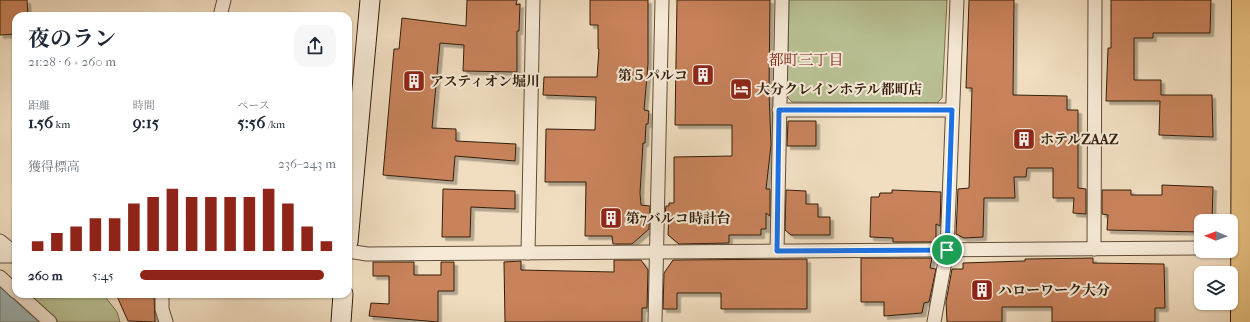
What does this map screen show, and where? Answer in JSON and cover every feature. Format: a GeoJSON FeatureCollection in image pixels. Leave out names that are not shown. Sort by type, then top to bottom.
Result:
{"type":"FeatureCollection","features":[{"type":"Feature","properties":{"kind":"highway"},"geometry":{"type":"LineString","coordinates":[[1242,322],[1241,248],[1244,0]]}},
{"type":"Feature","properties":{"kind":"street"},"geometry":{"type":"LineString","coordinates":[[221,12],[224,0]]}},
{"type":"Feature","properties":{"kind":"street"},"geometry":{"type":"LineString","coordinates":[[352,159],[354,118],[370,0]]}},
{"type":"Feature","properties":{"kind":"street"},"geometry":{"type":"LineString","coordinates":[[528,253],[532,0]]}},
{"type":"Feature","properties":{"kind":"street"},"geometry":{"type":"LineString","coordinates":[[655,322],[662,0]]}},
{"type":"Feature","properties":{"kind":"street"},"geometry":{"type":"LineString","coordinates":[[777,251],[782,0]]}},
{"type":"Feature","properties":{"kind":"street"},"geometry":{"type":"LineString","coordinates":[[934,322],[947,250],[957,0]]}},
{"type":"Feature","properties":{"kind":"street"},"geometry":{"type":"LineString","coordinates":[[1094,249],[1095,0]]}},
{"type":"Feature","properties":{"kind":"street"},"geometry":{"type":"LineString","coordinates":[[779,110],[952,110]]}},
{"type":"Feature","properties":{"kind":"street"},"geometry":{"type":"LineString","coordinates":[[0,241],[12,252]]}},
{"type":"Feature","properties":{"kind":"street"},"geometry":{"type":"LineString","coordinates":[[352,252],[367,254],[1194,248]]}},
{"type":"Feature","properties":{"kind":"street"},"geometry":{"type":"LineString","coordinates":[[0,256],[12,255]]}},
{"type":"Feature","properties":{"kind":"street"},"geometry":{"type":"LineString","coordinates":[[0,277],[12,288]]}},
{"type":"Feature","properties":{"kind":"street"},"geometry":{"type":"LineString","coordinates":[[23,298],[50,322]]}},
{"type":"Feature","properties":{"kind":"street"},"geometry":{"type":"LineString","coordinates":[[162,298],[162,309],[166,322]]}},
{"type":"Feature","properties":{"kind":"street"},"geometry":{"type":"LineString","coordinates":[[341,322],[343,298]]}},
{"type":"Feature","properties":{"kind":"green space"},"geometry":{"type":"Polygon","coordinates":[[[789,0],[947,0],[942,98],[937,103],[792,102],[787,97],[789,0]]]}},
{"type":"Feature","properties":{"kind":"green space"},"geometry":{"type":"Polygon","coordinates":[[[106,298],[117,312],[120,322],[54,322],[27,299],[106,298]]]}},
{"type":"Feature","properties":{"kind":"water"},"geometry":{"type":"Polygon","coordinates":[[[0,287],[39,322],[0,322],[0,287]]]}},
{"type":"Feature","properties":{"kind":"building"},"geometry":{"type":"Polygon","coordinates":[[[0,0],[27,0],[28,12],[12,12],[12,34],[0,35],[0,0]]]}},
{"type":"Feature","properties":{"kind":"building"},"geometry":{"type":"Polygon","coordinates":[[[467,0],[517,0],[516,5],[520,4],[519,31],[517,31],[517,72],[463,71],[464,45],[440,43],[432,128],[456,129],[456,141],[516,144],[515,161],[455,156],[453,181],[383,175],[394,49],[399,49],[402,18],[466,26],[467,0]]]}},
{"type":"Feature","properties":{"kind":"building"},"geometry":{"type":"Polygon","coordinates":[[[590,0],[648,0],[648,64],[644,110],[649,111],[648,124],[646,124],[645,143],[643,143],[640,193],[641,205],[650,206],[649,229],[632,244],[613,244],[612,236],[585,236],[586,182],[545,182],[546,129],[595,130],[596,97],[543,95],[544,77],[597,77],[599,49],[598,25],[590,25],[590,0]]]}},
{"type":"Feature","properties":{"kind":"building"},"geometry":{"type":"Polygon","coordinates":[[[677,0],[770,0],[769,92],[771,145],[766,189],[770,189],[770,216],[766,213],[766,229],[761,229],[761,235],[729,235],[729,243],[679,244],[668,235],[669,212],[665,215],[666,206],[669,206],[669,203],[674,203],[674,157],[732,156],[732,125],[675,125],[677,0]]]}},
{"type":"Feature","properties":{"kind":"building"},"geometry":{"type":"Polygon","coordinates":[[[969,0],[1014,0],[1013,95],[1067,96],[1067,110],[1078,110],[1078,188],[1086,189],[1086,214],[1073,213],[1074,198],[1053,198],[1053,168],[1027,168],[1026,177],[1014,177],[1015,198],[984,198],[983,237],[964,238],[956,234],[958,189],[969,188],[972,88],[966,88],[969,0]]]}},
{"type":"Feature","properties":{"kind":"building"},"geometry":{"type":"Polygon","coordinates":[[[1111,0],[1211,0],[1210,33],[1153,33],[1153,38],[1134,38],[1134,80],[1161,80],[1161,95],[1212,95],[1213,137],[1159,135],[1160,101],[1106,101],[1108,48],[1111,48],[1111,0]]]}},
{"type":"Feature","properties":{"kind":"building"},"geometry":{"type":"Polygon","coordinates":[[[788,121],[816,121],[816,146],[787,146],[788,121]]]}},
{"type":"Feature","properties":{"kind":"building"},"geometry":{"type":"Polygon","coordinates":[[[1162,185],[1213,187],[1212,214],[1194,214],[1194,232],[1107,230],[1108,215],[1102,214],[1102,190],[1131,190],[1131,195],[1162,195],[1162,185]]]}},
{"type":"Feature","properties":{"kind":"building"},"geometry":{"type":"Polygon","coordinates":[[[443,189],[515,191],[515,209],[471,207],[470,237],[442,237],[443,189]]]}},
{"type":"Feature","properties":{"kind":"building"},"geometry":{"type":"Polygon","coordinates":[[[786,190],[806,191],[806,204],[818,204],[818,217],[830,217],[830,235],[791,235],[785,230],[786,190]]]}},
{"type":"Feature","properties":{"kind":"building"},"geometry":{"type":"Polygon","coordinates":[[[892,190],[941,192],[940,226],[936,224],[936,242],[893,242],[893,238],[870,237],[871,197],[879,197],[880,193],[892,193],[892,190]]]}},
{"type":"Feature","properties":{"kind":"building"},"geometry":{"type":"Polygon","coordinates":[[[861,258],[932,258],[930,268],[936,269],[929,302],[924,303],[922,313],[884,316],[884,302],[861,302],[861,258]]]}},
{"type":"Feature","properties":{"kind":"building"},"geometry":{"type":"Polygon","coordinates":[[[1093,258],[1093,263],[1164,264],[1165,308],[1155,308],[1155,322],[1052,322],[1052,307],[1002,307],[1002,322],[947,322],[946,302],[952,269],[963,269],[963,263],[1025,261],[1025,259],[1093,258]]]}},
{"type":"Feature","properties":{"kind":"building"},"geometry":{"type":"Polygon","coordinates":[[[807,259],[807,309],[721,309],[721,293],[677,293],[677,309],[663,309],[664,273],[673,260],[807,259]]]}},
{"type":"Feature","properties":{"kind":"building"},"geometry":{"type":"Polygon","coordinates":[[[614,260],[641,260],[648,270],[647,308],[642,308],[642,322],[505,322],[504,262],[521,261],[521,270],[614,272],[614,260]]]}},
{"type":"Feature","properties":{"kind":"building"},"geometry":{"type":"Polygon","coordinates":[[[373,262],[414,262],[414,275],[441,275],[441,262],[454,262],[454,291],[438,291],[438,322],[369,316],[371,303],[389,304],[389,276],[373,276],[373,262]]]}},
{"type":"Feature","properties":{"kind":"building"},"geometry":{"type":"Polygon","coordinates":[[[118,298],[154,298],[155,322],[128,321],[118,298]]]}},
{"type":"Feature","properties":{"kind":"place","name":"第５パルコ"},"geometry":{"type":"Point","coordinates":[703,75]}},
{"type":"Feature","properties":{"kind":"place","name":"アスティオン堀川"},"geometry":{"type":"Point","coordinates":[414,81]}},
{"type":"Feature","properties":{"kind":"place","name":"大分クレインホテル都町店"},"geometry":{"type":"Point","coordinates":[741,89]}},
{"type":"Feature","properties":{"kind":"place","name":"ホテルZAAZ"},"geometry":{"type":"Point","coordinates":[1024,139]}},
{"type":"Feature","properties":{"kind":"place","name":"第7バルコ時計台"},"geometry":{"type":"Point","coordinates":[611,218]}},
{"type":"Feature","properties":{"kind":"place","name":"ハローワーク大分"},"geometry":{"type":"Point","coordinates":[982,290]}},
{"type":"Feature","properties":{"kind":"district","name":"都町三丁目"},"geometry":{"type":"Point","coordinates":[806,60]}},
{"type":"Feature","properties":{"kind":"route"},"geometry":{"type":"LineString","coordinates":[[779,110],[952,110],[947,250],[777,251],[779,110]]}}]}
